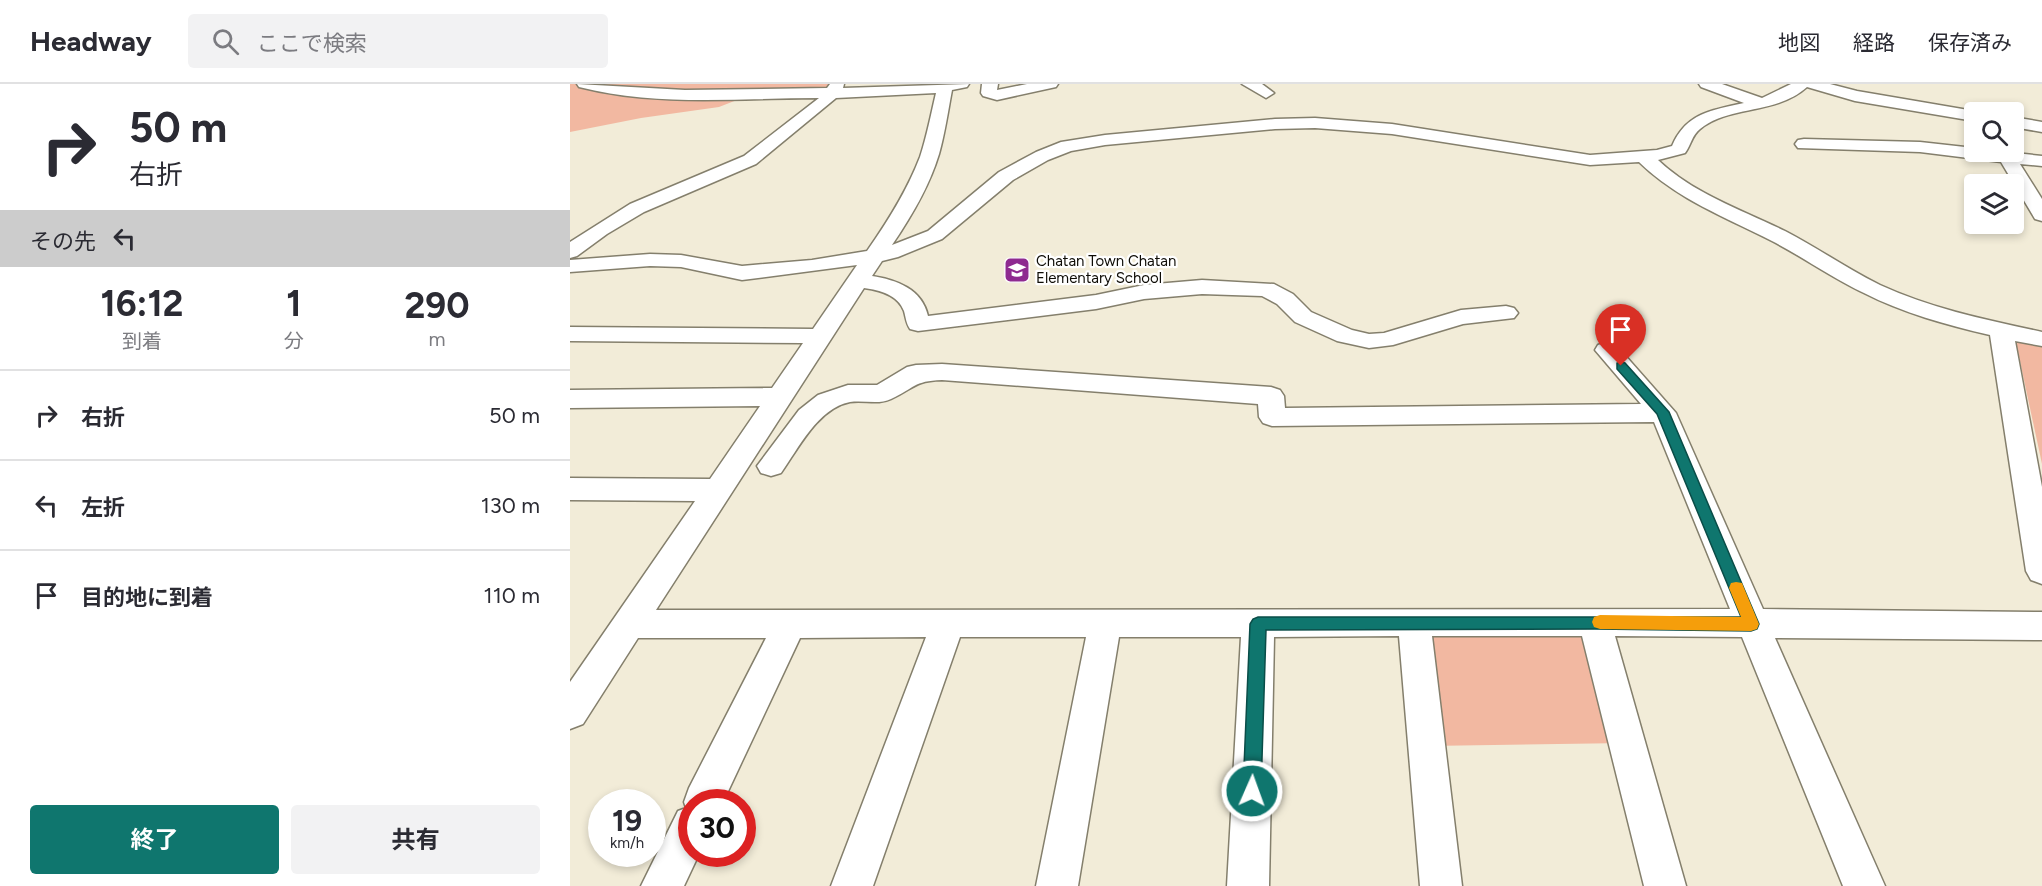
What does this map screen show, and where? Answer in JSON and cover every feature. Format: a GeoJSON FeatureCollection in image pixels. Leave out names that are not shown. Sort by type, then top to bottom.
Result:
{"type":"FeatureCollection","features":[{"type":"Feature","properties":{"kind":"street"},"geometry":{"type":"LineString","coordinates":[[570,712],[900,216],[920,180],[953,86],[657,93],[585,84]]}},
{"type":"Feature","properties":{"kind":"street"},"geometry":{"type":"LineString","coordinates":[[990,84],[989,93],[998,95],[1050,84]]}},
{"type":"Feature","properties":{"kind":"street"},"geometry":{"type":"LineString","coordinates":[[1250,84],[1266,93]]}},
{"type":"Feature","properties":{"kind":"street"},"geometry":{"type":"LineString","coordinates":[[1707,84],[1760,102]]}},
{"type":"Feature","properties":{"kind":"street"},"geometry":{"type":"LineString","coordinates":[[570,266],[650,260],[681,261],[742,273],[873,257],[902,250],[934,235],[1006,176],[1042,156],[1067,146],[1096,141],[1275,124],[1315,123],[1392,129],[1590,160],[1644,157],[1675,152],[1696,123],[1775,99],[1801,84]]}},
{"type":"Feature","properties":{"kind":"street"},"geometry":{"type":"LineString","coordinates":[[1813,84],[1855,96],[1964,114]]}},
{"type":"Feature","properties":{"kind":"street"},"geometry":{"type":"LineString","coordinates":[[570,252],[600,230],[637,208],[750,160],[809,114],[835,88]]}},
{"type":"Feature","properties":{"kind":"street"},"geometry":{"type":"LineString","coordinates":[[2024,124],[2042,127]]}},
{"type":"Feature","properties":{"kind":"street"},"geometry":{"type":"LineString","coordinates":[[1804,144],[1920,147],[1964,152]]}},
{"type":"Feature","properties":{"kind":"street"},"geometry":{"type":"LineString","coordinates":[[1644,157],[1660,175],[1689,193],[1780,237],[1872,288],[1916,307],[1952,319],[2042,339]]}},
{"type":"Feature","properties":{"kind":"street"},"geometry":{"type":"LineString","coordinates":[[2024,159],[2042,161]]}},
{"type":"Feature","properties":{"kind":"street"},"geometry":{"type":"LineString","coordinates":[[2010,162],[2042,215]]}},
{"type":"Feature","properties":{"kind":"street"},"geometry":{"type":"LineString","coordinates":[[857,281],[882,285],[910,298],[917,311],[918,324],[939,324],[1096,302],[1144,292],[1202,287],[1266,289],[1285,299],[1303,317],[1345,336],[1369,341],[1385,340],[1461,317],[1506,313]]}},
{"type":"Feature","properties":{"kind":"street"},"geometry":{"type":"LineString","coordinates":[[2001,331],[2015,400],[2042,571]]}},
{"type":"Feature","properties":{"kind":"street"},"geometry":{"type":"LineString","coordinates":[[570,334],[820,336]]}},
{"type":"Feature","properties":{"kind":"street"},"geometry":{"type":"LineString","coordinates":[[1607,350],[1663,412],[1864,886]]}},
{"type":"Feature","properties":{"kind":"street"},"geometry":{"type":"LineString","coordinates":[[771,466],[808,416],[827,401],[848,394],[882,393],[916,373],[954,373],[1271,396],[1272,417],[1663,412]]}},
{"type":"Feature","properties":{"kind":"street"},"geometry":{"type":"LineString","coordinates":[[570,399],[781,397]]}},
{"type":"Feature","properties":{"kind":"street"},"geometry":{"type":"LineString","coordinates":[[570,489],[719,490]]}},
{"type":"Feature","properties":{"kind":"street"},"geometry":{"type":"LineString","coordinates":[[629,624],[1595,622],[2042,626]]}},
{"type":"Feature","properties":{"kind":"street"},"geometry":{"type":"LineString","coordinates":[[1595,622],[1665,886]]}},
{"type":"Feature","properties":{"kind":"street"},"geometry":{"type":"LineString","coordinates":[[709,789],[790,624]]}},
{"type":"Feature","properties":{"kind":"street"},"geometry":{"type":"LineString","coordinates":[[852,886],[948,624]]}},
{"type":"Feature","properties":{"kind":"street"},"geometry":{"type":"LineString","coordinates":[[1057,886],[1105,624]]}},
{"type":"Feature","properties":{"kind":"street"},"geometry":{"type":"LineString","coordinates":[[1248,886],[1258,624]]}},
{"type":"Feature","properties":{"kind":"street"},"geometry":{"type":"LineString","coordinates":[[1414,624],[1441,886]]}},
{"type":"Feature","properties":{"kind":"street"},"geometry":{"type":"LineString","coordinates":[[662,886],[678,853]]}},
{"type":"Feature","properties":{"kind":"shaded area"},"geometry":{"type":"Polygon","coordinates":[[[570,84],[831,84],[832,93],[755,93],[719,107],[641,118],[570,132],[570,84]]]}},
{"type":"Feature","properties":{"kind":"shaded area"},"geometry":{"type":"Polygon","coordinates":[[[2015,338],[2042,343],[2042,464],[2015,338]]]}},
{"type":"Feature","properties":{"kind":"shaded area"},"geometry":{"type":"Polygon","coordinates":[[[1415,623],[1596,623],[1627,743],[1428,746],[1415,623]]]}},
{"type":"Feature","properties":{"kind":"slow traffic"},"geometry":{"type":"LineString","coordinates":[[1600,622],[1751,624],[1736,588]]}},
{"type":"Feature","properties":{"kind":"place","name":"Chatan Town Chatan Elementary School"},"geometry":{"type":"Point","coordinates":[1017,270]}},
{"type":"Feature","properties":{"kind":"route"},"geometry":{"type":"LineString","coordinates":[[1252,791],[1258,624],[1595,622],[1751,624],[1663,412],[1621,366]]}}]}
